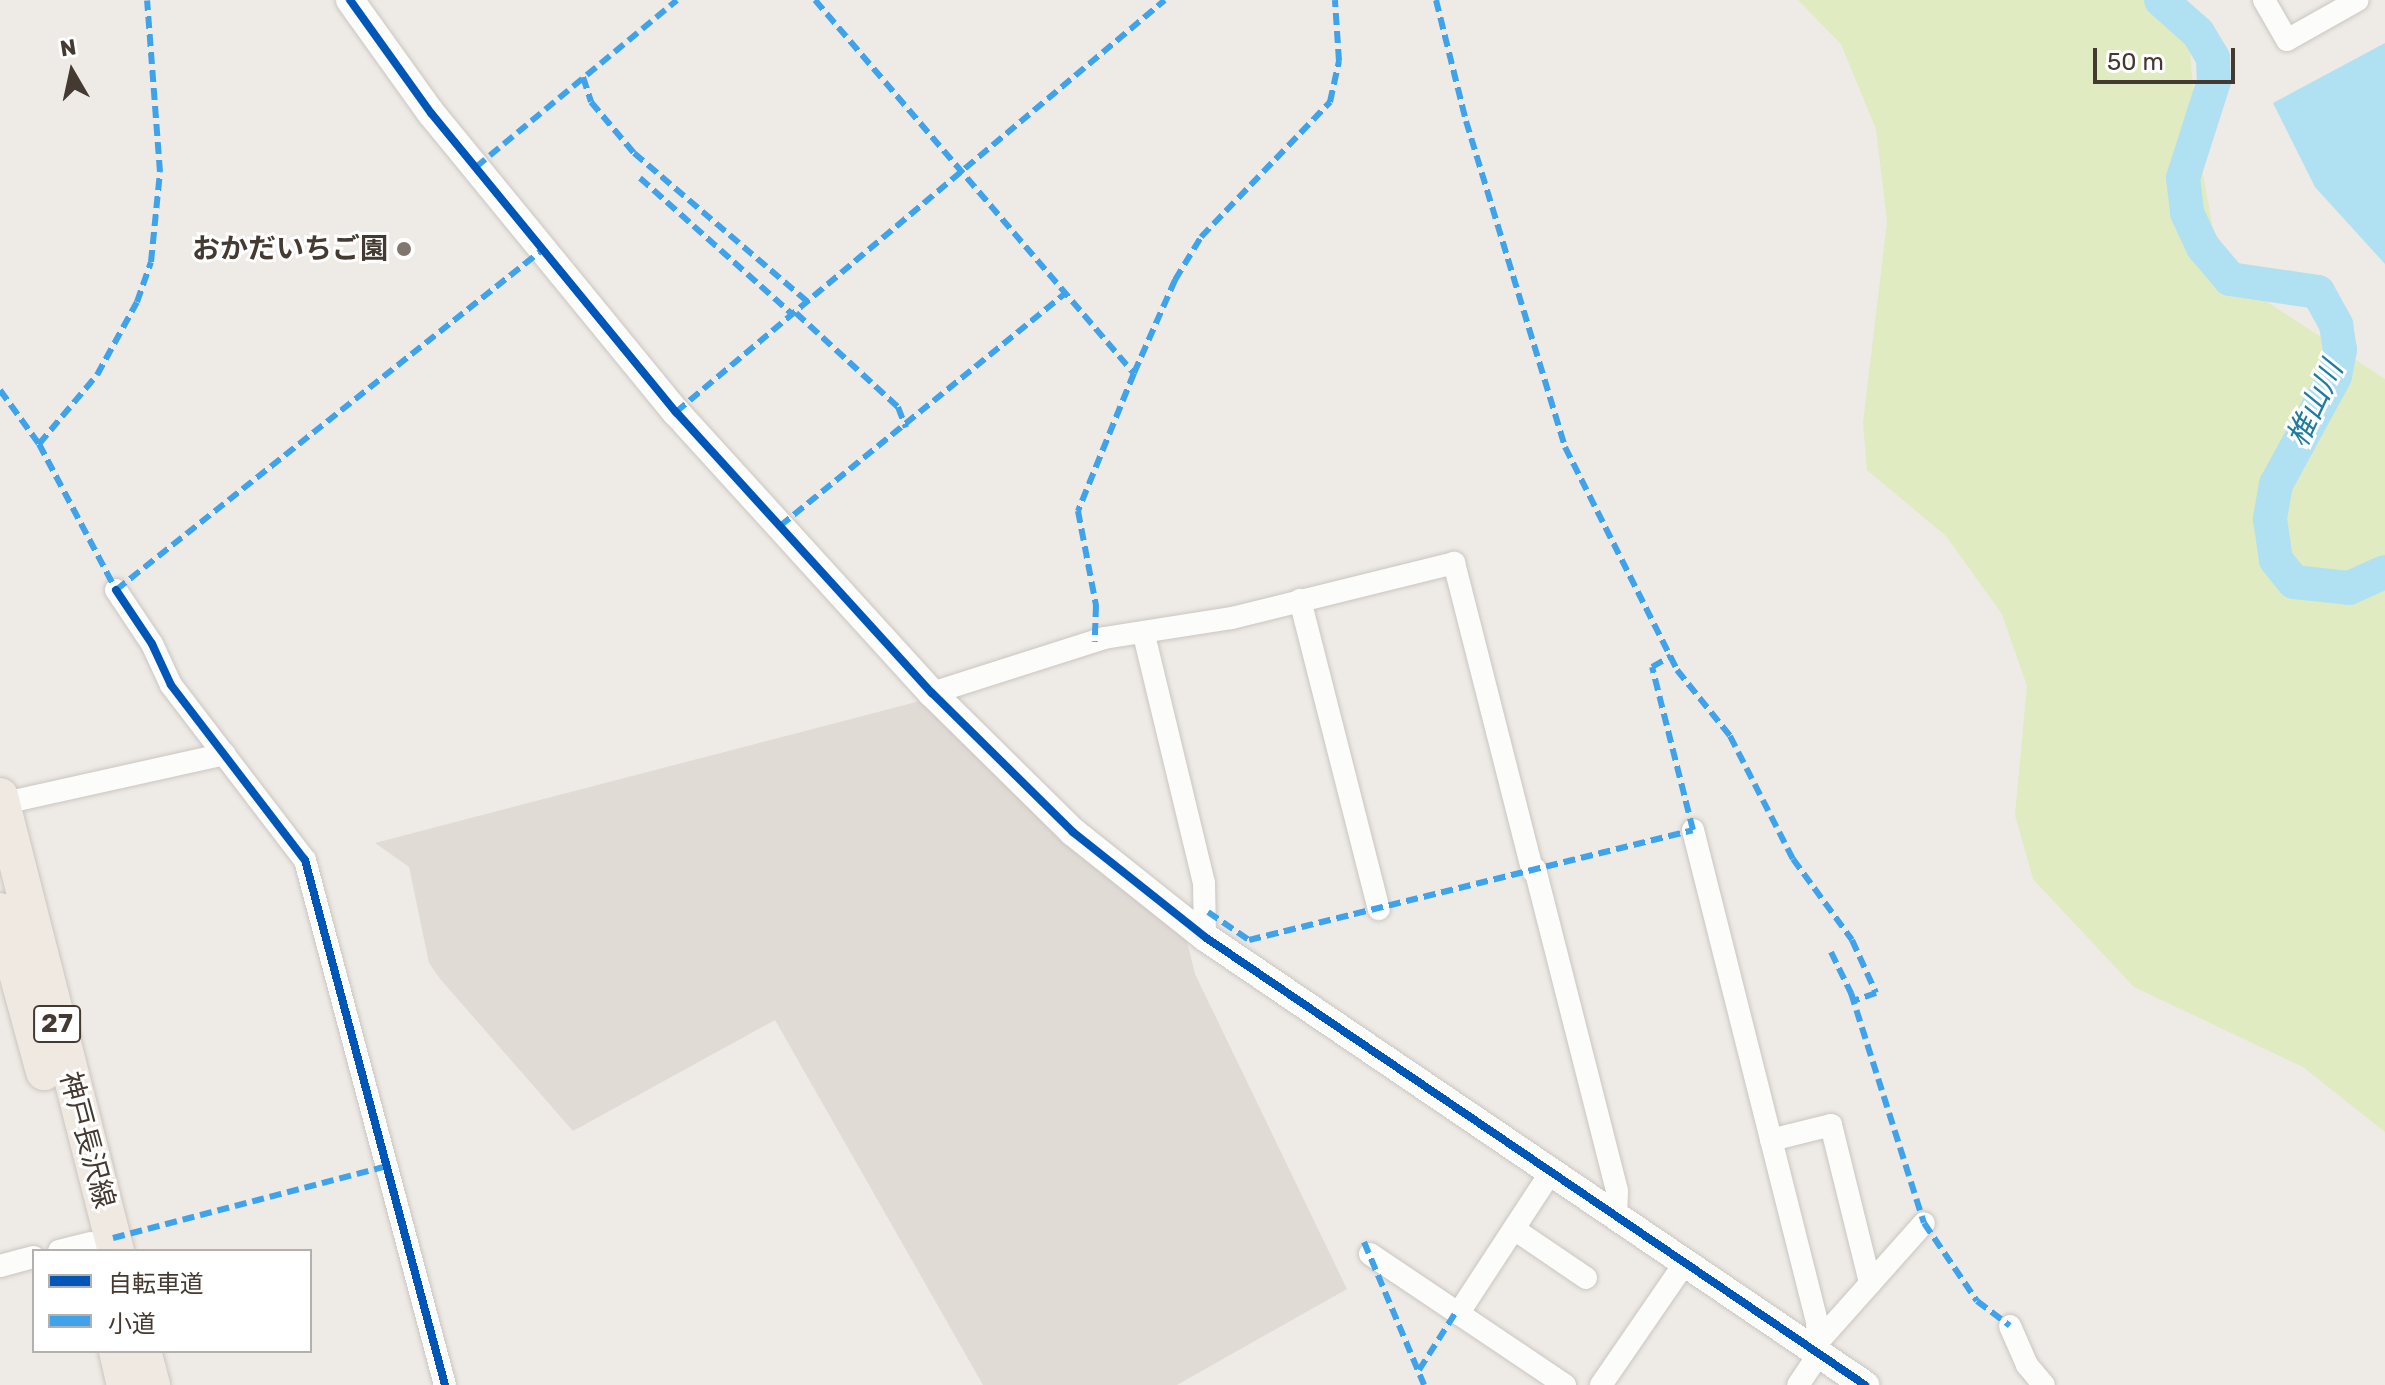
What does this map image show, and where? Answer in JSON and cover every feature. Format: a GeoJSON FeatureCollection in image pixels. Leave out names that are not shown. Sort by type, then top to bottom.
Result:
{"type":"FeatureCollection","features":[{"type":"Feature","properties":{"kind":"main road","name":"神戸長沢線"},"geometry":{"type":"LineString","coordinates":[[1,802],[89,1249]]}},
{"type":"Feature","properties":{"kind":"main road","name":"神戸長沢線"},"geometry":{"type":"LineString","coordinates":[[0,911],[89,1249]]}},
{"type":"Feature","properties":{"kind":"main road"},"geometry":{"type":"LineString","coordinates":[[117,1353],[125,1385]]}},
{"type":"Feature","properties":{"kind":"main road"},"geometry":{"type":"LineString","coordinates":[[144,1353],[152,1385]]}},
{"type":"Feature","properties":{"kind":"street"},"geometry":{"type":"LineString","coordinates":[[350,0],[431,113],[628,356],[932,693],[1073,832],[1205,937],[1685,1263],[1819,1348],[1865,1385]]}},
{"type":"Feature","properties":{"kind":"street"},"geometry":{"type":"LineString","coordinates":[[2264,0],[2287,40],[2358,0]]}},
{"type":"Feature","properties":{"kind":"street"},"geometry":{"type":"LineString","coordinates":[[932,693],[1104,638],[1144,635],[1454,563],[1617,1191],[1616,1216]]}},
{"type":"Feature","properties":{"kind":"street"},"geometry":{"type":"LineString","coordinates":[[116,590],[152,644],[171,685],[305,860],[317,891],[445,1385]]}},
{"type":"Feature","properties":{"kind":"street"},"geometry":{"type":"LineString","coordinates":[[1300,600],[1379,909]]}},
{"type":"Feature","properties":{"kind":"street"},"geometry":{"type":"LineString","coordinates":[[1144,635],[1204,883],[1205,937]]}},
{"type":"Feature","properties":{"kind":"street"},"geometry":{"type":"LineString","coordinates":[[1,802],[225,754]]}},
{"type":"Feature","properties":{"kind":"street"},"geometry":{"type":"LineString","coordinates":[[1693,830],[1771,1140],[1819,1348]]}},
{"type":"Feature","properties":{"kind":"street"},"geometry":{"type":"LineString","coordinates":[[1771,1140],[1831,1125],[1870,1283]]}},
{"type":"Feature","properties":{"kind":"street"},"geometry":{"type":"LineString","coordinates":[[1458,1314],[1551,1172]]}},
{"type":"Feature","properties":{"kind":"street"},"geometry":{"type":"LineString","coordinates":[[1798,1385],[1819,1348],[1870,1283],[1924,1223]]}},
{"type":"Feature","properties":{"kind":"street"},"geometry":{"type":"LineString","coordinates":[[1514,1229],[1586,1278]]}},
{"type":"Feature","properties":{"kind":"street"},"geometry":{"type":"LineString","coordinates":[[1370,1254],[1565,1385]]}},
{"type":"Feature","properties":{"kind":"street"},"geometry":{"type":"LineString","coordinates":[[0,1266],[32,1258]]}},
{"type":"Feature","properties":{"kind":"street"},"geometry":{"type":"LineString","coordinates":[[1601,1385],[1685,1263]]}},
{"type":"Feature","properties":{"kind":"street"},"geometry":{"type":"LineString","coordinates":[[2010,1326],[2027,1365],[2044,1385]]}},
{"type":"Feature","properties":{"kind":"shaded area"},"geometry":{"type":"Polygon","coordinates":[[[920,701],[1066,843],[1186,937],[1195,974],[1347,1289],[1177,1385],[983,1385],[775,1020],[573,1131],[429,963],[409,867],[375,843],[920,701]]]}},
{"type":"Feature","properties":{"kind":"green space"},"geometry":{"type":"Polygon","coordinates":[[[1798,0],[2172,0],[2190,49],[2198,147],[2213,229],[2249,290],[2385,379],[2385,1132],[2303,1067],[2134,987],[2033,879],[2015,815],[2027,686],[2002,614],[1946,536],[1867,470],[1863,423],[1887,222],[1876,129],[1841,44],[1798,0]]]}},
{"type":"Feature","properties":{"kind":"water"},"geometry":{"type":"Polygon","coordinates":[[[2385,43],[2385,264],[2315,187],[2273,103],[2385,43]]]}},
{"type":"Feature","properties":{"kind":"waterway","name":"椎山川"},"geometry":{"type":"LineString","coordinates":[[2161,0],[2198,33],[2213,58],[2214,81],[2183,178],[2187,213],[2203,247],[2230,279],[2318,292],[2336,325],[2340,350],[2335,376],[2276,484],[2270,519],[2276,560],[2294,582],[2349,588],[2385,572]]}},
{"type":"Feature","properties":{"kind":"marked path"},"geometry":{"type":"LineString","coordinates":[[39,444],[97,375],[137,302],[151,262],[160,172],[147,0]]}},
{"type":"Feature","properties":{"kind":"marked path"},"geometry":{"type":"LineString","coordinates":[[476,167],[677,0]]}},
{"type":"Feature","properties":{"kind":"marked path"},"geometry":{"type":"LineString","coordinates":[[815,0],[1134,373],[1078,511],[1096,605],[1095,642]]}},
{"type":"Feature","properties":{"kind":"marked path"},"geometry":{"type":"LineString","coordinates":[[676,412],[1165,0]]}},
{"type":"Feature","properties":{"kind":"marked path"},"geometry":{"type":"LineString","coordinates":[[1134,373],[1175,280],[1201,237],[1330,102],[1339,61],[1335,0]]}},
{"type":"Feature","properties":{"kind":"marked path"},"geometry":{"type":"LineString","coordinates":[[1436,0],[1466,121],[1565,447],[1677,670],[1730,736],[1793,859],[1852,940],[1876,993],[1853,1001]]}},
{"type":"Feature","properties":{"kind":"marked path"},"geometry":{"type":"LineString","coordinates":[[583,77],[591,102],[634,153],[808,302]]}},
{"type":"Feature","properties":{"kind":"marked path"},"geometry":{"type":"LineString","coordinates":[[640,178],[793,315]]}},
{"type":"Feature","properties":{"kind":"marked path"},"geometry":{"type":"LineString","coordinates":[[0,390],[39,444],[116,590],[542,250]]}},
{"type":"Feature","properties":{"kind":"marked path"},"geometry":{"type":"LineString","coordinates":[[780,526],[1066,293]]}},
{"type":"Feature","properties":{"kind":"marked path"},"geometry":{"type":"LineString","coordinates":[[796,313],[898,407],[906,428]]}},
{"type":"Feature","properties":{"kind":"marked path"},"geometry":{"type":"LineString","coordinates":[[1208,912],[1249,940],[1693,830],[1652,667],[1671,656]]}},
{"type":"Feature","properties":{"kind":"marked path"},"geometry":{"type":"LineString","coordinates":[[1831,952],[1851,993],[1924,1223],[1977,1301],[2010,1326]]}},
{"type":"Feature","properties":{"kind":"marked path"},"geometry":{"type":"LineString","coordinates":[[113,1238],[388,1166]]}},
{"type":"Feature","properties":{"kind":"marked path"},"geometry":{"type":"LineString","coordinates":[[1364,1242],[1424,1385]]}},
{"type":"Feature","properties":{"kind":"marked path"},"geometry":{"type":"LineString","coordinates":[[1419,1370],[1456,1312]]}},
{"type":"Feature","properties":{"kind":"cycle path"},"geometry":{"type":"LineString","coordinates":[[350,0],[431,113],[676,412],[932,693],[1073,832],[1205,937],[1865,1385]]}},
{"type":"Feature","properties":{"kind":"cycle path"},"geometry":{"type":"LineString","coordinates":[[116,590],[152,644],[171,685],[305,860],[445,1385]]}},
{"type":"Feature","properties":{"kind":"place","name":"おかだいちご園"},"geometry":{"type":"Point","coordinates":[404,249]}}]}
